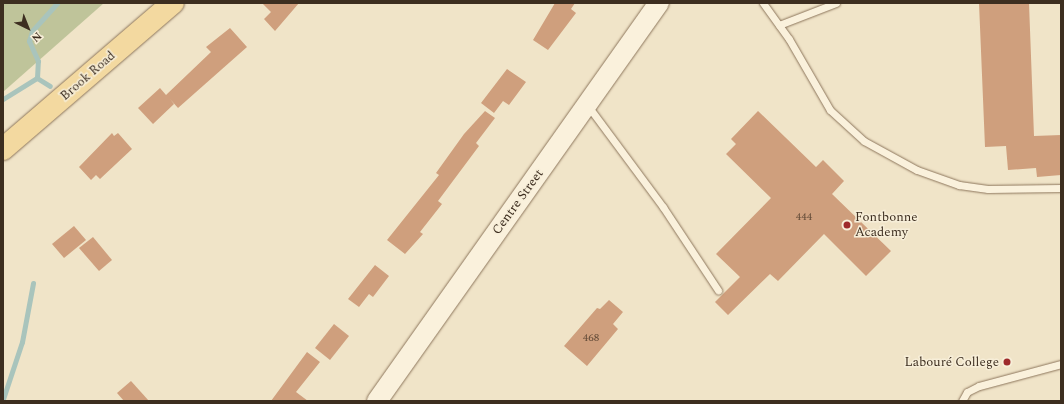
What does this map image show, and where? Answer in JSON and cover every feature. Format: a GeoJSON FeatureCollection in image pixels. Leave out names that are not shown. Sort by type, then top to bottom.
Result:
{"type":"FeatureCollection","features":[{"type":"Feature","properties":{"kind":"main road","name":"Brook Road"},"geometry":{"type":"LineString","coordinates":[[3,149],[173,3]]}},
{"type":"Feature","properties":{"kind":"street","name":"Centre Street"},"geometry":{"type":"LineString","coordinates":[[377,401],[658,3]]}},
{"type":"Feature","properties":{"kind":"lane"},"geometry":{"type":"LineString","coordinates":[[763,3],[779,25],[830,110],[856,135],[917,170],[959,185],[988,189],[1060,188]]}},
{"type":"Feature","properties":{"kind":"lane"},"geometry":{"type":"LineString","coordinates":[[779,25],[836,3]]}},
{"type":"Feature","properties":{"kind":"lane"},"geometry":{"type":"LineString","coordinates":[[587,104],[663,207],[718,290]]}},
{"type":"Feature","properties":{"kind":"lane"},"geometry":{"type":"LineString","coordinates":[[962,401],[967,392],[979,386],[1061,364]]}},
{"type":"Feature","properties":{"kind":"green space"},"geometry":{"type":"Polygon","coordinates":[[[3,3],[104,3],[3,92],[3,3]]]}},
{"type":"Feature","properties":{"kind":"building"},"geometry":{"type":"Polygon","coordinates":[[[262,3],[299,3],[275,31],[264,19],[271,12],[262,3]]]}},
{"type":"Feature","properties":{"kind":"building"},"geometry":{"type":"Polygon","coordinates":[[[555,3],[575,3],[571,9],[576,13],[548,50],[533,40],[555,3]]]}},
{"type":"Feature","properties":{"kind":"building"},"geometry":{"type":"Polygon","coordinates":[[[979,3],[1029,3],[1034,136],[1061,135],[1061,175],[1037,177],[1036,168],[1008,170],[1006,146],[985,147],[979,3]]]}},
{"type":"Feature","properties":{"kind":"building"},"geometry":{"type":"Polygon","coordinates":[[[230,28],[247,47],[178,108],[170,99],[174,104],[153,124],[138,108],[160,88],[166,95],[211,52],[206,47],[230,28]]]}},
{"type":"Feature","properties":{"kind":"building"},"geometry":{"type":"Polygon","coordinates":[[[507,69],[526,82],[509,105],[503,101],[494,113],[481,103],[507,69]]]}},
{"type":"Feature","properties":{"kind":"building"},"geometry":{"type":"Polygon","coordinates":[[[485,111],[495,118],[476,143],[479,146],[438,201],[442,204],[420,232],[423,234],[405,254],[387,240],[439,175],[436,173],[464,134],[485,111]]]}},
{"type":"Feature","properties":{"kind":"building"},"geometry":{"type":"Polygon","coordinates":[[[758,111],[816,167],[823,160],[844,181],[832,194],[891,251],[866,276],[824,234],[778,281],[770,274],[728,315],[715,302],[740,277],[716,254],[771,198],[726,154],[736,144],[731,139],[758,111]]]}},
{"type":"Feature","properties":{"kind":"building"},"geometry":{"type":"Polygon","coordinates":[[[112,133],[114,136],[118,133],[132,149],[100,179],[96,175],[91,180],[79,167],[112,133]]]}},
{"type":"Feature","properties":{"kind":"building"},"geometry":{"type":"Polygon","coordinates":[[[74,226],[86,240],[64,258],[52,244],[74,226]]]}},
{"type":"Feature","properties":{"kind":"building"},"geometry":{"type":"Polygon","coordinates":[[[93,237],[112,260],[99,271],[79,248],[93,237]]]}},
{"type":"Feature","properties":{"kind":"building"},"geometry":{"type":"Polygon","coordinates":[[[375,265],[389,276],[373,297],[369,294],[359,307],[348,299],[375,265]]]}},
{"type":"Feature","properties":{"kind":"building"},"geometry":{"type":"Polygon","coordinates":[[[609,300],[623,312],[613,324],[618,329],[587,366],[564,346],[597,308],[600,309],[609,300]]]}},
{"type":"Feature","properties":{"kind":"building"},"geometry":{"type":"Polygon","coordinates":[[[334,324],[349,336],[330,360],[315,348],[334,324]]]}},
{"type":"Feature","properties":{"kind":"building"},"geometry":{"type":"Polygon","coordinates":[[[307,352],[320,362],[296,392],[308,401],[271,401],[307,352]]]}},
{"type":"Feature","properties":{"kind":"building"},"geometry":{"type":"Polygon","coordinates":[[[131,381],[149,401],[124,401],[117,393],[131,381]]]}},
{"type":"Feature","properties":{"kind":"waterway"},"geometry":{"type":"LineString","coordinates":[[37,78],[38,61],[29,41],[32,31],[57,3]]}},
{"type":"Feature","properties":{"kind":"waterway"},"geometry":{"type":"LineString","coordinates":[[3,99],[37,78],[50,86]]}},
{"type":"Feature","properties":{"kind":"waterway"},"geometry":{"type":"LineString","coordinates":[[3,399],[22,342],[33,283]]}},
{"type":"Feature","properties":{"kind":"place","name":"Fontbonne Academy"},"geometry":{"type":"Point","coordinates":[847,225]}},
{"type":"Feature","properties":{"kind":"place","name":"Labouré College"},"geometry":{"type":"Point","coordinates":[1007,362]}}]}
